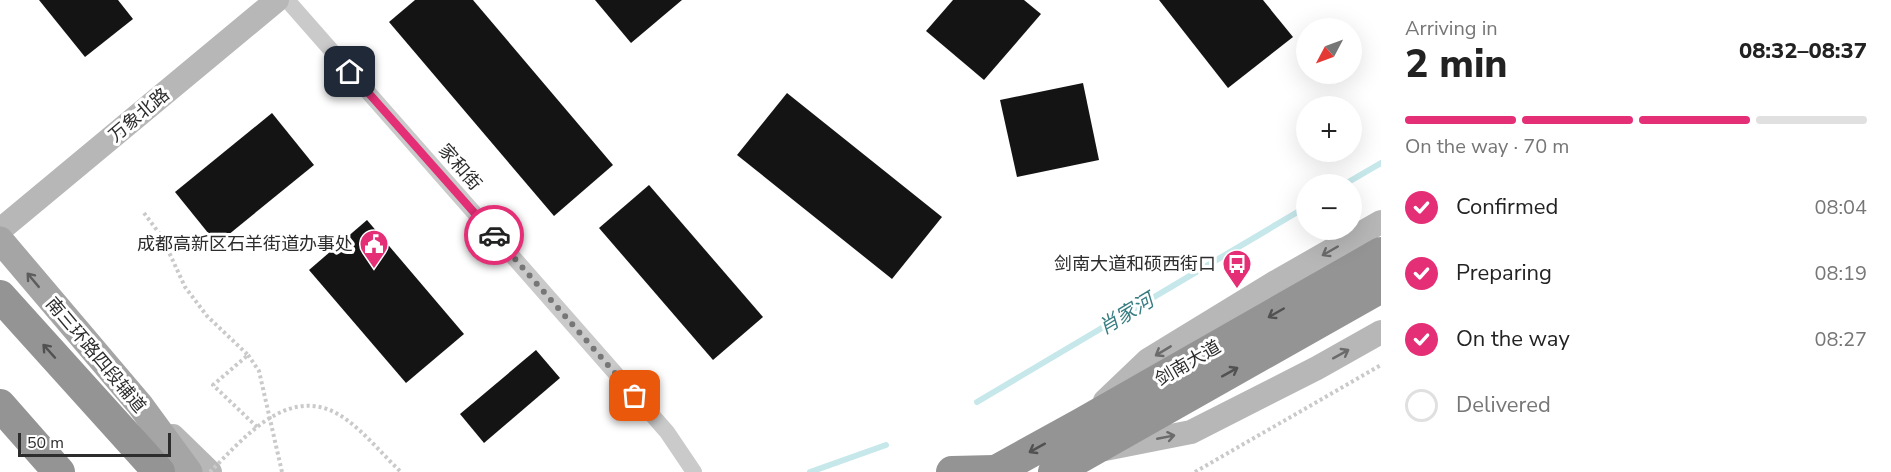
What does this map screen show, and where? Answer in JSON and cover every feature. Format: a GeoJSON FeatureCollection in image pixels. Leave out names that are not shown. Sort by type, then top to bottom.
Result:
{"type":"FeatureCollection","features":[{"type":"Feature","properties":{"kind":"highway","name":"剑南大道"},"geometry":{"type":"LineString","coordinates":[[1054,472],[1084,438],[1381,253]]}},
{"type":"Feature","properties":{"kind":"highway","name":"剑南大道"},"geometry":{"type":"LineString","coordinates":[[994,472],[1084,438],[1381,287]]}},
{"type":"Feature","properties":{"kind":"highway"},"geometry":{"type":"LineString","coordinates":[[0,296],[159,472]]}},
{"type":"Feature","properties":{"kind":"highway"},"geometry":{"type":"LineString","coordinates":[[0,327],[132,472]]}},
{"type":"Feature","properties":{"kind":"highway"},"geometry":{"type":"LineString","coordinates":[[0,405],[59,472]]}},
{"type":"Feature","properties":{"kind":"highway"},"geometry":{"type":"LineString","coordinates":[[952,472],[994,472]]}},
{"type":"Feature","properties":{"kind":"main road","name":"万象北路"},"geometry":{"type":"LineString","coordinates":[[0,230],[277,0]]}},
{"type":"Feature","properties":{"kind":"main road"},"geometry":{"type":"LineString","coordinates":[[1084,438],[1148,360],[1274,283],[1381,222]]}},
{"type":"Feature","properties":{"kind":"main road","name":"南三环路四段辅道"},"geometry":{"type":"LineString","coordinates":[[0,240],[140,405],[189,472]]}},
{"type":"Feature","properties":{"kind":"main road"},"geometry":{"type":"LineString","coordinates":[[1084,438],[1191,432],[1317,368],[1381,332]]}},
{"type":"Feature","properties":{"kind":"main road"},"geometry":{"type":"LineString","coordinates":[[140,405],[210,472]]}},
{"type":"Feature","properties":{"kind":"street","name":"家和街"},"geometry":{"type":"LineString","coordinates":[[287,0],[659,423],[690,466]]}},
{"type":"Feature","properties":{"kind":"path"},"geometry":{"type":"LineString","coordinates":[[144,213],[162,237],[185,287],[207,316],[248,355],[259,371],[282,472]]}},
{"type":"Feature","properties":{"kind":"path"},"geometry":{"type":"LineString","coordinates":[[248,355],[213,385],[257,427]]}},
{"type":"Feature","properties":{"kind":"path"},"geometry":{"type":"LineString","coordinates":[[1195,472],[1381,365]]}},
{"type":"Feature","properties":{"kind":"path"},"geometry":{"type":"LineString","coordinates":[[210,472],[266,419],[293,407],[327,409],[346,420],[401,472]]}},
{"type":"Feature","properties":{"kind":"building"},"geometry":{"type":"Polygon","coordinates":[[[39,0],[118,0],[133,19],[85,57],[39,0]]]}},
{"type":"Feature","properties":{"kind":"building"},"geometry":{"type":"Polygon","coordinates":[[[415,0],[473,0],[613,165],[554,216],[389,22],[415,0]]]}},
{"type":"Feature","properties":{"kind":"building"},"geometry":{"type":"Polygon","coordinates":[[[595,0],[682,0],[631,43],[595,0]]]}},
{"type":"Feature","properties":{"kind":"building"},"geometry":{"type":"Polygon","coordinates":[[[953,0],[1024,0],[1041,14],[984,80],[926,31],[953,0]]]}},
{"type":"Feature","properties":{"kind":"building"},"geometry":{"type":"Polygon","coordinates":[[[1159,0],[1263,0],[1293,37],[1228,88],[1159,0]]]}},
{"type":"Feature","properties":{"kind":"building"},"geometry":{"type":"Polygon","coordinates":[[[1083,83],[1099,160],[1017,177],[1000,100],[1083,83]]]}},
{"type":"Feature","properties":{"kind":"building"},"geometry":{"type":"Polygon","coordinates":[[[787,93],[942,217],[892,279],[737,155],[787,93]]]}},
{"type":"Feature","properties":{"kind":"building"},"geometry":{"type":"Polygon","coordinates":[[[272,113],[314,165],[217,244],[175,192],[272,113]]]}},
{"type":"Feature","properties":{"kind":"building"},"geometry":{"type":"Polygon","coordinates":[[[649,185],[763,317],[713,360],[599,228],[649,185]]]}},
{"type":"Feature","properties":{"kind":"building"},"geometry":{"type":"Polygon","coordinates":[[[367,220],[464,334],[406,383],[309,270],[367,220]]]}},
{"type":"Feature","properties":{"kind":"building"},"geometry":{"type":"Polygon","coordinates":[[[536,350],[560,378],[484,443],[460,414],[536,350]]]}},
{"type":"Feature","properties":{"kind":"waterway","name":"肖家河"},"geometry":{"type":"LineString","coordinates":[[1362,174],[1381,163]]}},
{"type":"Feature","properties":{"kind":"waterway","name":"肖家河"},"geometry":{"type":"LineString","coordinates":[[977,402],[1296,213]]}},
{"type":"Feature","properties":{"kind":"waterway","name":"肖家河"},"geometry":{"type":"LineString","coordinates":[[810,472],[886,445]]}},
{"type":"Feature","properties":{"kind":"way so far"},"geometry":{"type":"LineString","coordinates":[[494,235],[635,396]]}},
{"type":"Feature","properties":{"kind":"place","name":"成都高新区石羊街道办事处"},"geometry":{"type":"Point","coordinates":[374,270]}},
{"type":"Feature","properties":{"kind":"place","name":"剑南大道和硕西街口"},"geometry":{"type":"Point","coordinates":[1237,290]}},
{"type":"Feature","properties":{"kind":"route"},"geometry":{"type":"LineString","coordinates":[[350,72],[494,235]]}}]}
